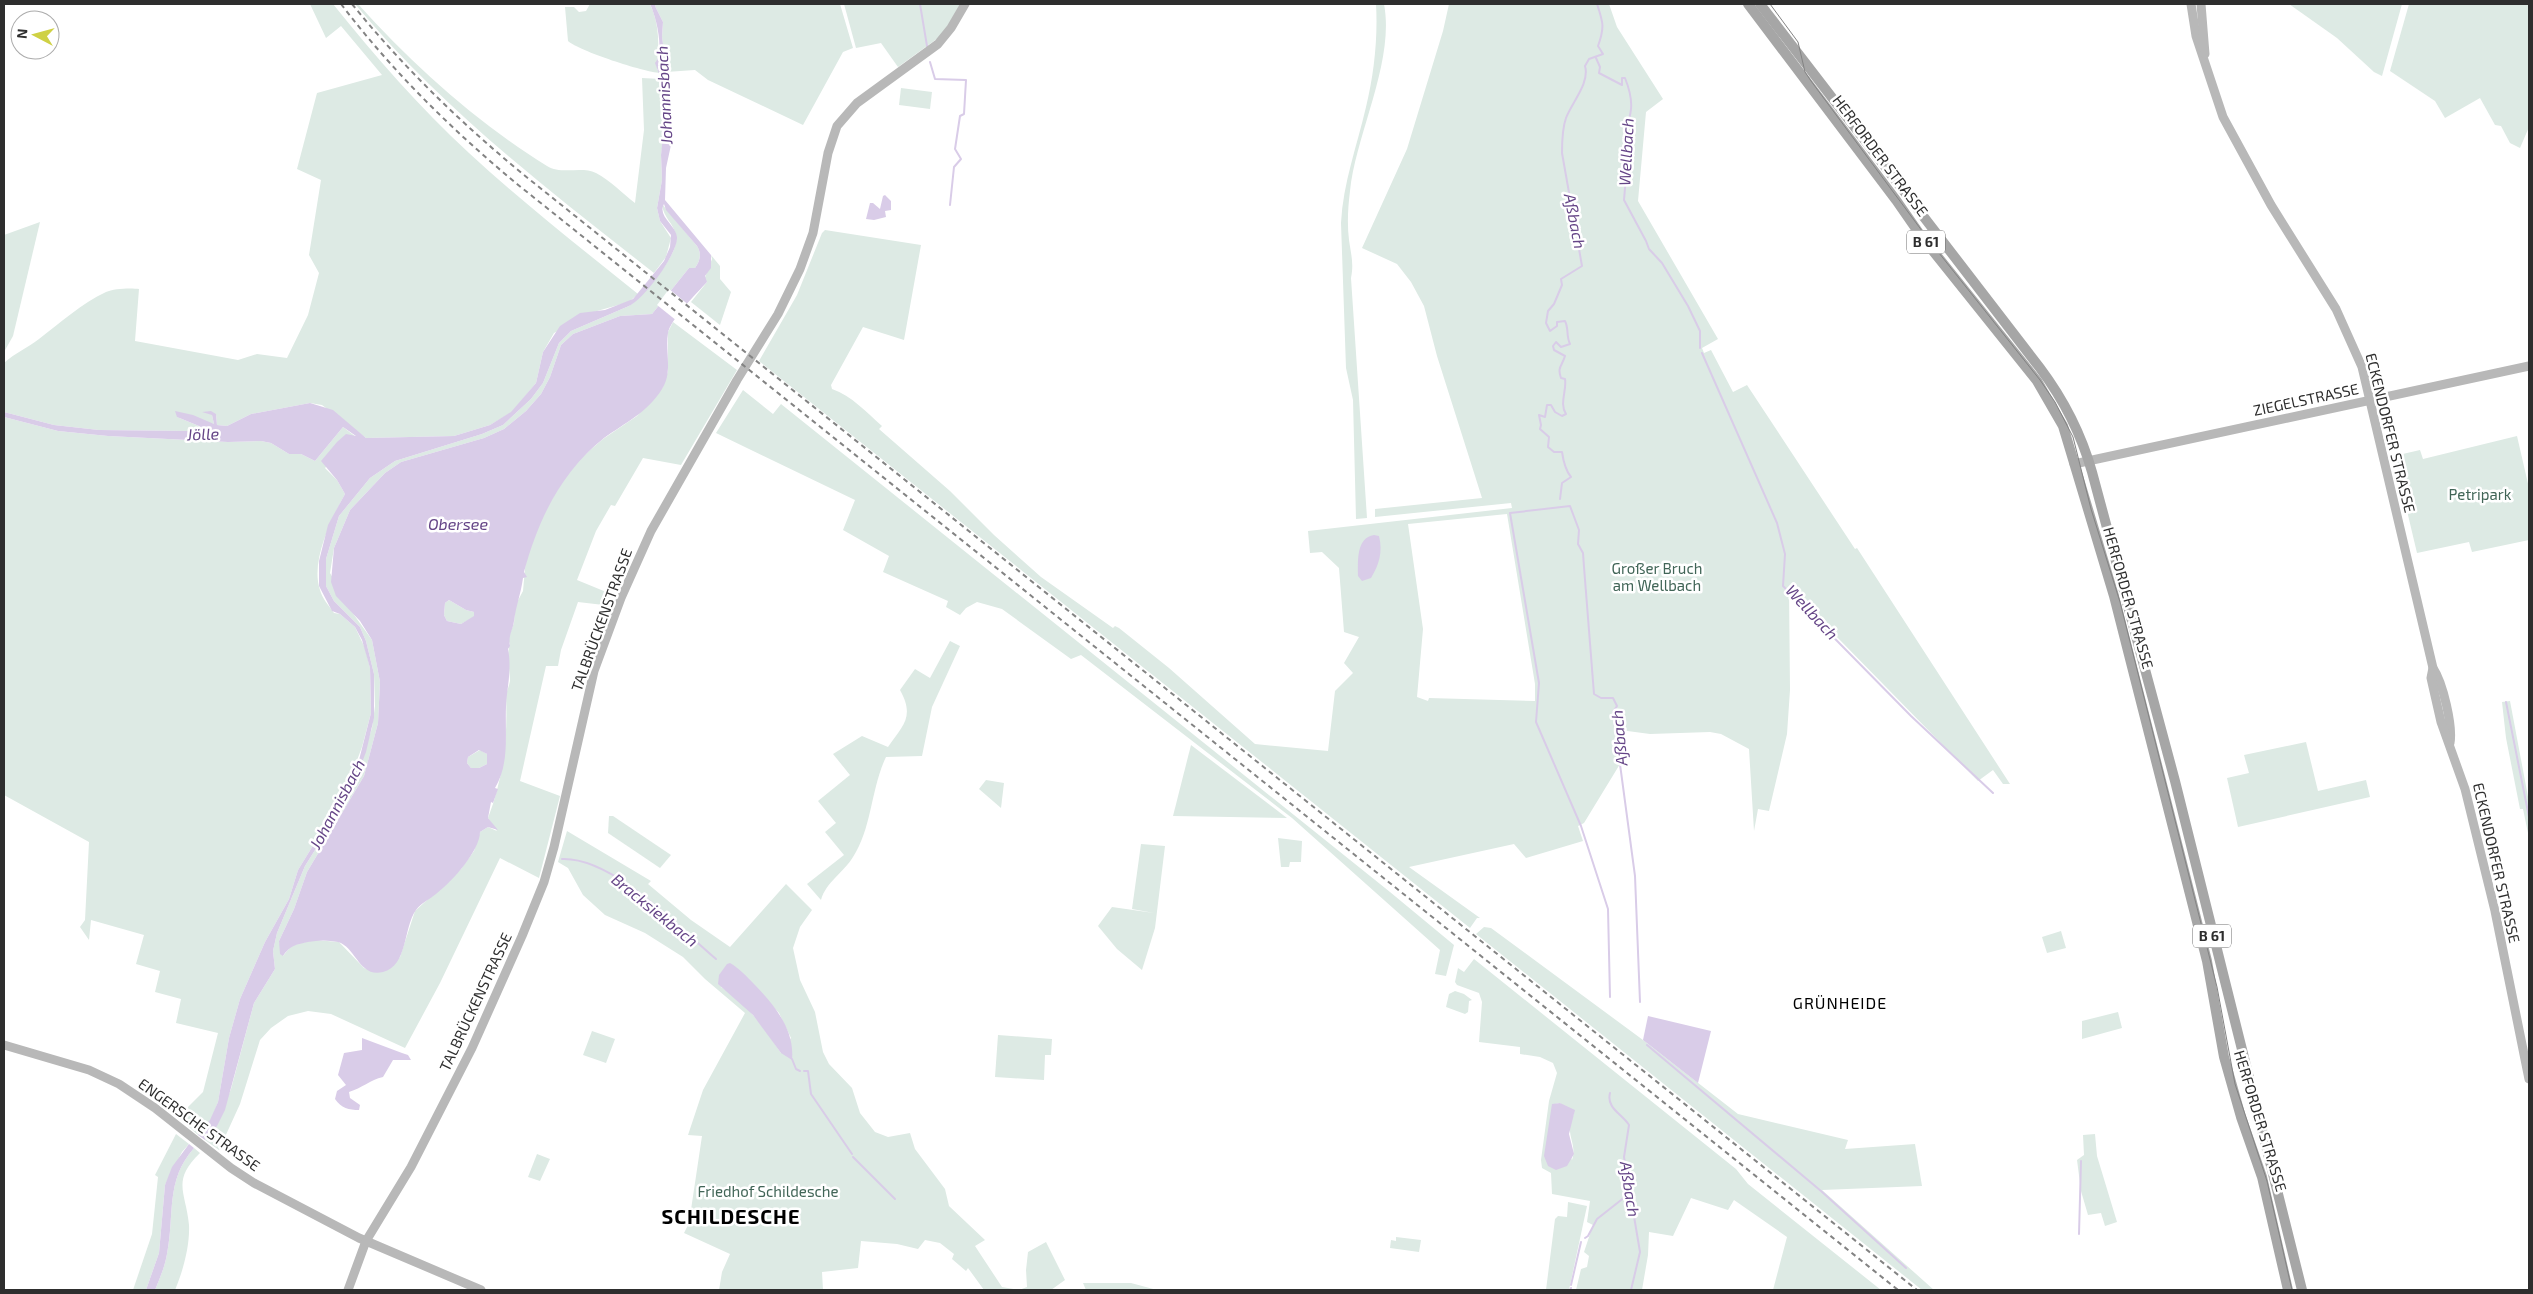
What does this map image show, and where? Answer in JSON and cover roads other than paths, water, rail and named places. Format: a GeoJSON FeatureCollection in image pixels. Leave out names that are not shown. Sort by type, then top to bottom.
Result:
{"type":"FeatureCollection","features":[{"type":"Feature","properties":{"kind":"main road","name":"TALBRÜCKENSTRASSE"},"geometry":{"type":"LineString","coordinates":[[348,1290],[366,1241],[411,1167],[472,1048],[522,936],[549,864],[594,671],[621,598],[651,531],[737,380],[769,330],[800,269],[813,233],[828,154],[837,126],[857,103],[938,44],[951,28],[965,4]]}},
{"type":"Feature","properties":{"kind":"main road","name":"HERFORDER STRASSE"},"geometry":{"type":"LineString","coordinates":[[1748,4],[1880,178],[1921,236],[2037,381],[2063,426],[2114,596],[2207,962],[2224,1057],[2241,1117],[2262,1177],[2288,1290]]}},
{"type":"Feature","properties":{"kind":"main road","name":"HERFORDER STRASSE"},"geometry":{"type":"LineString","coordinates":[[1760,4],[2046,376],[2076,424],[2089,459],[2171,768],[2302,1290]]}},
{"type":"Feature","properties":{"kind":"main road","name":"ECKENDORFER STRASSE"},"geometry":{"type":"LineString","coordinates":[[2191,4],[2196,36],[2221,112],[2247,163],[2336,309],[2362,367],[2433,668],[2431,678],[2444,736],[2450,743],[2465,789],[2493,902],[2529,1079]]}},
{"type":"Feature","properties":{"kind":"main road","name":"ECKENDORFER STRASSE"},"geometry":{"type":"LineString","coordinates":[[2201,4],[2205,59]]}},
{"type":"Feature","properties":{"kind":"main road"},"geometry":{"type":"LineString","coordinates":[[1921,236],[1934,232]]}},
{"type":"Feature","properties":{"kind":"main road","name":"ZIEGELSTRASSE"},"geometry":{"type":"LineString","coordinates":[[2074,464],[2089,459],[2529,366]]}},
{"type":"Feature","properties":{"kind":"main road"},"geometry":{"type":"LineString","coordinates":[[2161,780],[2163,772],[2171,768]]}},
{"type":"Feature","properties":{"kind":"main road","name":"ENGERSCHE STRASSE"},"geometry":{"type":"LineString","coordinates":[[4,1045],[89,1070],[118,1084],[248,1179],[366,1241],[481,1290]]}},
{"type":"Feature","properties":{"kind":"water","name":"Obersee"},"geometry":{"type":"Polygon","coordinates":[[[650,4],[656,4],[655,6],[663,22],[662,37],[671,99],[671,145],[666,168],[665,200],[711,255],[711,268],[705,276],[707,282],[684,307],[670,328],[667,340],[667,376],[662,389],[643,411],[604,438],[575,466],[553,498],[536,534],[524,572],[527,577],[523,578],[508,649],[510,666],[506,706],[505,754],[500,777],[495,788],[498,789],[493,803],[491,802],[488,818],[498,830],[488,827],[480,832],[476,847],[464,865],[443,888],[416,910],[401,954],[391,968],[383,972],[375,973],[368,971],[344,945],[334,941],[312,941],[296,945],[283,956],[280,954],[279,941],[294,909],[307,872],[364,776],[378,723],[380,682],[372,640],[360,621],[336,596],[331,582],[334,548],[350,510],[385,473],[401,462],[484,438],[504,429],[526,411],[541,394],[550,377],[561,345],[573,334],[620,316],[652,314],[689,268],[695,268],[700,257],[697,246],[666,210],[664,204],[663,213],[674,228],[677,237],[676,245],[659,275],[643,295],[629,306],[571,331],[559,343],[543,383],[531,399],[503,425],[482,434],[395,461],[370,478],[339,516],[326,559],[326,586],[334,601],[360,627],[366,641],[374,674],[374,718],[366,752],[356,778],[342,807],[305,866],[277,933],[273,951],[275,969],[254,1003],[225,1110],[217,1126],[205,1140],[198,1135],[210,1120],[218,1102],[229,1038],[240,999],[265,942],[289,899],[298,870],[344,795],[359,760],[371,713],[370,668],[362,640],[355,627],[340,614],[332,611],[319,586],[319,561],[328,525],[345,494],[337,480],[321,461],[346,434],[356,436],[343,427],[315,461],[301,454],[289,454],[271,443],[261,441],[228,442],[108,436],[58,431],[4,417],[4,412],[54,425],[99,430],[190,431],[202,430],[199,426],[177,417],[175,411],[193,415],[214,424],[212,415],[202,412],[211,411],[216,414],[217,425],[227,426],[251,414],[310,403],[333,410],[366,438],[454,436],[490,425],[511,412],[536,383],[543,352],[560,326],[580,313],[605,310],[633,299],[664,261],[670,247],[671,235],[660,221],[657,208],[662,180],[661,155],[664,125],[661,79],[655,63],[658,58],[659,43],[657,25],[650,4]],[[449,600],[445,603],[444,615],[447,621],[461,624],[474,616],[474,612],[466,610],[449,600]],[[479,750],[468,757],[467,763],[471,768],[479,768],[487,764],[487,754],[479,750]]]}},
{"type":"Feature","properties":{"kind":"water"},"geometry":{"type":"Polygon","coordinates":[[[885,195],[891,201],[891,210],[885,211],[886,217],[874,220],[866,219],[870,203],[873,203],[880,209],[883,196],[885,195]]]}},
{"type":"Feature","properties":{"kind":"water"},"geometry":{"type":"Polygon","coordinates":[[[1374,535],[1379,536],[1380,558],[1371,578],[1362,581],[1358,576],[1359,551],[1364,541],[1374,535]]]}},
{"type":"Feature","properties":{"kind":"water"},"geometry":{"type":"Polygon","coordinates":[[[730,963],[737,967],[761,992],[782,1018],[790,1038],[792,1060],[781,1053],[753,1015],[718,984],[719,975],[727,964],[730,963]]]}},
{"type":"Feature","properties":{"kind":"water"},"geometry":{"type":"Polygon","coordinates":[[[1648,1016],[1711,1031],[1698,1083],[1643,1040],[1648,1016]]]}},
{"type":"Feature","properties":{"kind":"water"},"geometry":{"type":"Polygon","coordinates":[[[362,1038],[408,1055],[411,1060],[393,1060],[383,1077],[349,1092],[350,1098],[360,1105],[359,1110],[352,1110],[346,1108],[335,1099],[337,1091],[346,1085],[338,1075],[344,1053],[362,1050],[362,1038]]]}},
{"type":"Feature","properties":{"kind":"water"},"geometry":{"type":"Polygon","coordinates":[[[1560,1103],[1575,1110],[1569,1134],[1574,1154],[1567,1166],[1556,1170],[1548,1166],[1544,1156],[1552,1104],[1560,1103]]]}},
{"type":"Feature","properties":{"kind":"water"},"geometry":{"type":"Polygon","coordinates":[[[189,1144],[194,1148],[185,1160],[175,1185],[165,1263],[155,1290],[146,1290],[159,1253],[165,1185],[172,1167],[189,1144]]]}},
{"type":"Feature","properties":{"kind":"waterway"},"geometry":{"type":"LineString","coordinates":[[920,4],[927,46]]}},
{"type":"Feature","properties":{"kind":"waterway","name":"Aßbach"},"geometry":{"type":"LineString","coordinates":[[1560,499],[1562,483],[1571,477],[1566,468],[1562,452],[1554,452],[1548,447],[1549,437],[1540,429],[1539,415],[1545,417],[1547,405],[1551,405],[1555,412],[1562,416],[1566,414],[1563,406],[1565,379],[1561,378],[1560,371],[1565,356],[1554,350],[1553,346],[1556,342],[1561,347],[1570,344],[1567,327],[1565,321],[1557,322],[1557,326],[1550,331],[1546,323],[1548,311],[1554,304],[1562,285],[1561,279],[1582,266],[1562,153],[1562,140],[1566,118],[1583,86],[1586,72],[1585,66],[1589,59],[1603,54],[1598,46],[1602,34],[1602,25],[1597,4]]}},
{"type":"Feature","properties":{"kind":"waterway","name":"Wellbach"},"geometry":{"type":"LineString","coordinates":[[1596,58],[1600,67],[1599,73],[1622,85],[1622,78],[1625,78],[1630,94],[1631,109],[1627,128],[1629,140],[1624,200],[1649,249],[1662,263],[1688,306],[1700,331],[1700,348]]}},
{"type":"Feature","properties":{"kind":"waterway"},"geometry":{"type":"LineString","coordinates":[[930,62],[935,79],[966,80],[964,114],[960,116],[955,149],[961,159],[954,167],[950,205]]}},
{"type":"Feature","properties":{"kind":"waterway","name":"Wellbach"},"geometry":{"type":"LineString","coordinates":[[1702,353],[1777,523],[1785,554],[1783,586],[1911,716],[1993,793]]}},
{"type":"Feature","properties":{"kind":"waterway"},"geometry":{"type":"LineString","coordinates":[[1610,997],[1608,909],[1581,826],[1536,722],[1539,683],[1510,513],[1570,506],[1579,530],[1578,544],[1583,553],[1594,694],[1601,698],[1613,698],[1617,706],[1613,712],[1635,876],[1640,1002]]}},
{"type":"Feature","properties":{"kind":"waterway"},"geometry":{"type":"LineString","coordinates":[[2506,702],[2529,817]]}},
{"type":"Feature","properties":{"kind":"waterway","name":"Bracksiekbach"},"geometry":{"type":"LineString","coordinates":[[562,859],[582,861],[602,869],[623,881],[644,896],[716,959]]}},
{"type":"Feature","properties":{"kind":"waterway"},"geometry":{"type":"LineString","coordinates":[[1647,1045],[1821,1191],[1906,1268]]}},
{"type":"Feature","properties":{"kind":"waterway","name":"Bracksiekbach"},"geometry":{"type":"LineString","coordinates":[[792,1059],[796,1069],[800,1071]]}},
{"type":"Feature","properties":{"kind":"waterway","name":"Bracksiekbach"},"geometry":{"type":"LineString","coordinates":[[804,1071],[808,1071],[811,1094],[852,1154]]}},
{"type":"Feature","properties":{"kind":"waterway","name":"Aßbach"},"geometry":{"type":"LineString","coordinates":[[1610,1093],[1609,1098],[1612,1107],[1629,1125],[1624,1157],[1640,1252],[1631,1290]]}},
{"type":"Feature","properties":{"kind":"waterway","name":"Bracksiekbach"},"geometry":{"type":"LineString","coordinates":[[853,1157],[895,1199]]}},
{"type":"Feature","properties":{"kind":"waterway","name":"Wellbach"},"geometry":{"type":"LineString","coordinates":[[2079,1234],[2081,1161]]}},
{"type":"Feature","properties":{"kind":"waterway"},"geometry":{"type":"LineString","coordinates":[[1585,1238],[1597,1219],[1630,1193]]}},
{"type":"Feature","properties":{"kind":"waterway"},"geometry":{"type":"LineString","coordinates":[[1571,1285],[1581,1242]]}},
{"type":"Feature","properties":{"kind":"tram line"},"geometry":{"type":"LineString","coordinates":[[1770,4],[1798,42],[1805,72],[1811,81],[1931,243],[2040,380],[2055,402],[2073,437],[2091,509],[2120,602],[2217,987],[2235,1084],[2267,1181],[2292,1290]]}},
{"type":"Feature","properties":{"kind":"railway"},"geometry":{"type":"LineString","coordinates":[[341,4],[381,53],[424,99],[469,143],[517,184],[1898,1290]]}},
{"type":"Feature","properties":{"kind":"railway"},"geometry":{"type":"LineString","coordinates":[[352,4],[433,94],[524,175],[1917,1290]]}},
{"type":"Feature","properties":{"kind":"district","name":"GRÜNHEIDE"},"geometry":{"type":"Point","coordinates":[1840,1003]}},
{"type":"Feature","properties":{"kind":"district","name":"SCHILDESCHE"},"geometry":{"type":"Point","coordinates":[731,1217]}},
{"type":"Feature","properties":{"kind":"water label","name":"Johannisbach"},"geometry":{"type":"Point","coordinates":[664,95]}},
{"type":"Feature","properties":{"kind":"water label","name":"Jölle"},"geometry":{"type":"Point","coordinates":[203,434]}},
{"type":"Feature","properties":{"kind":"water label","name":"Johannisbach"},"geometry":{"type":"Point","coordinates":[337,804]}},
{"type":"Feature","properties":{"kind":"park label","name":"Petripark"},"geometry":{"type":"Point","coordinates":[2480,495]}},
{"type":"Feature","properties":{"kind":"park label","name":"Großer Bruch am Wellbach"},"geometry":{"type":"Point","coordinates":[1657,578]}},
{"type":"Feature","properties":{"kind":"park label","name":"Friedhof Schildesche"},"geometry":{"type":"Point","coordinates":[768,1192]}}]}
